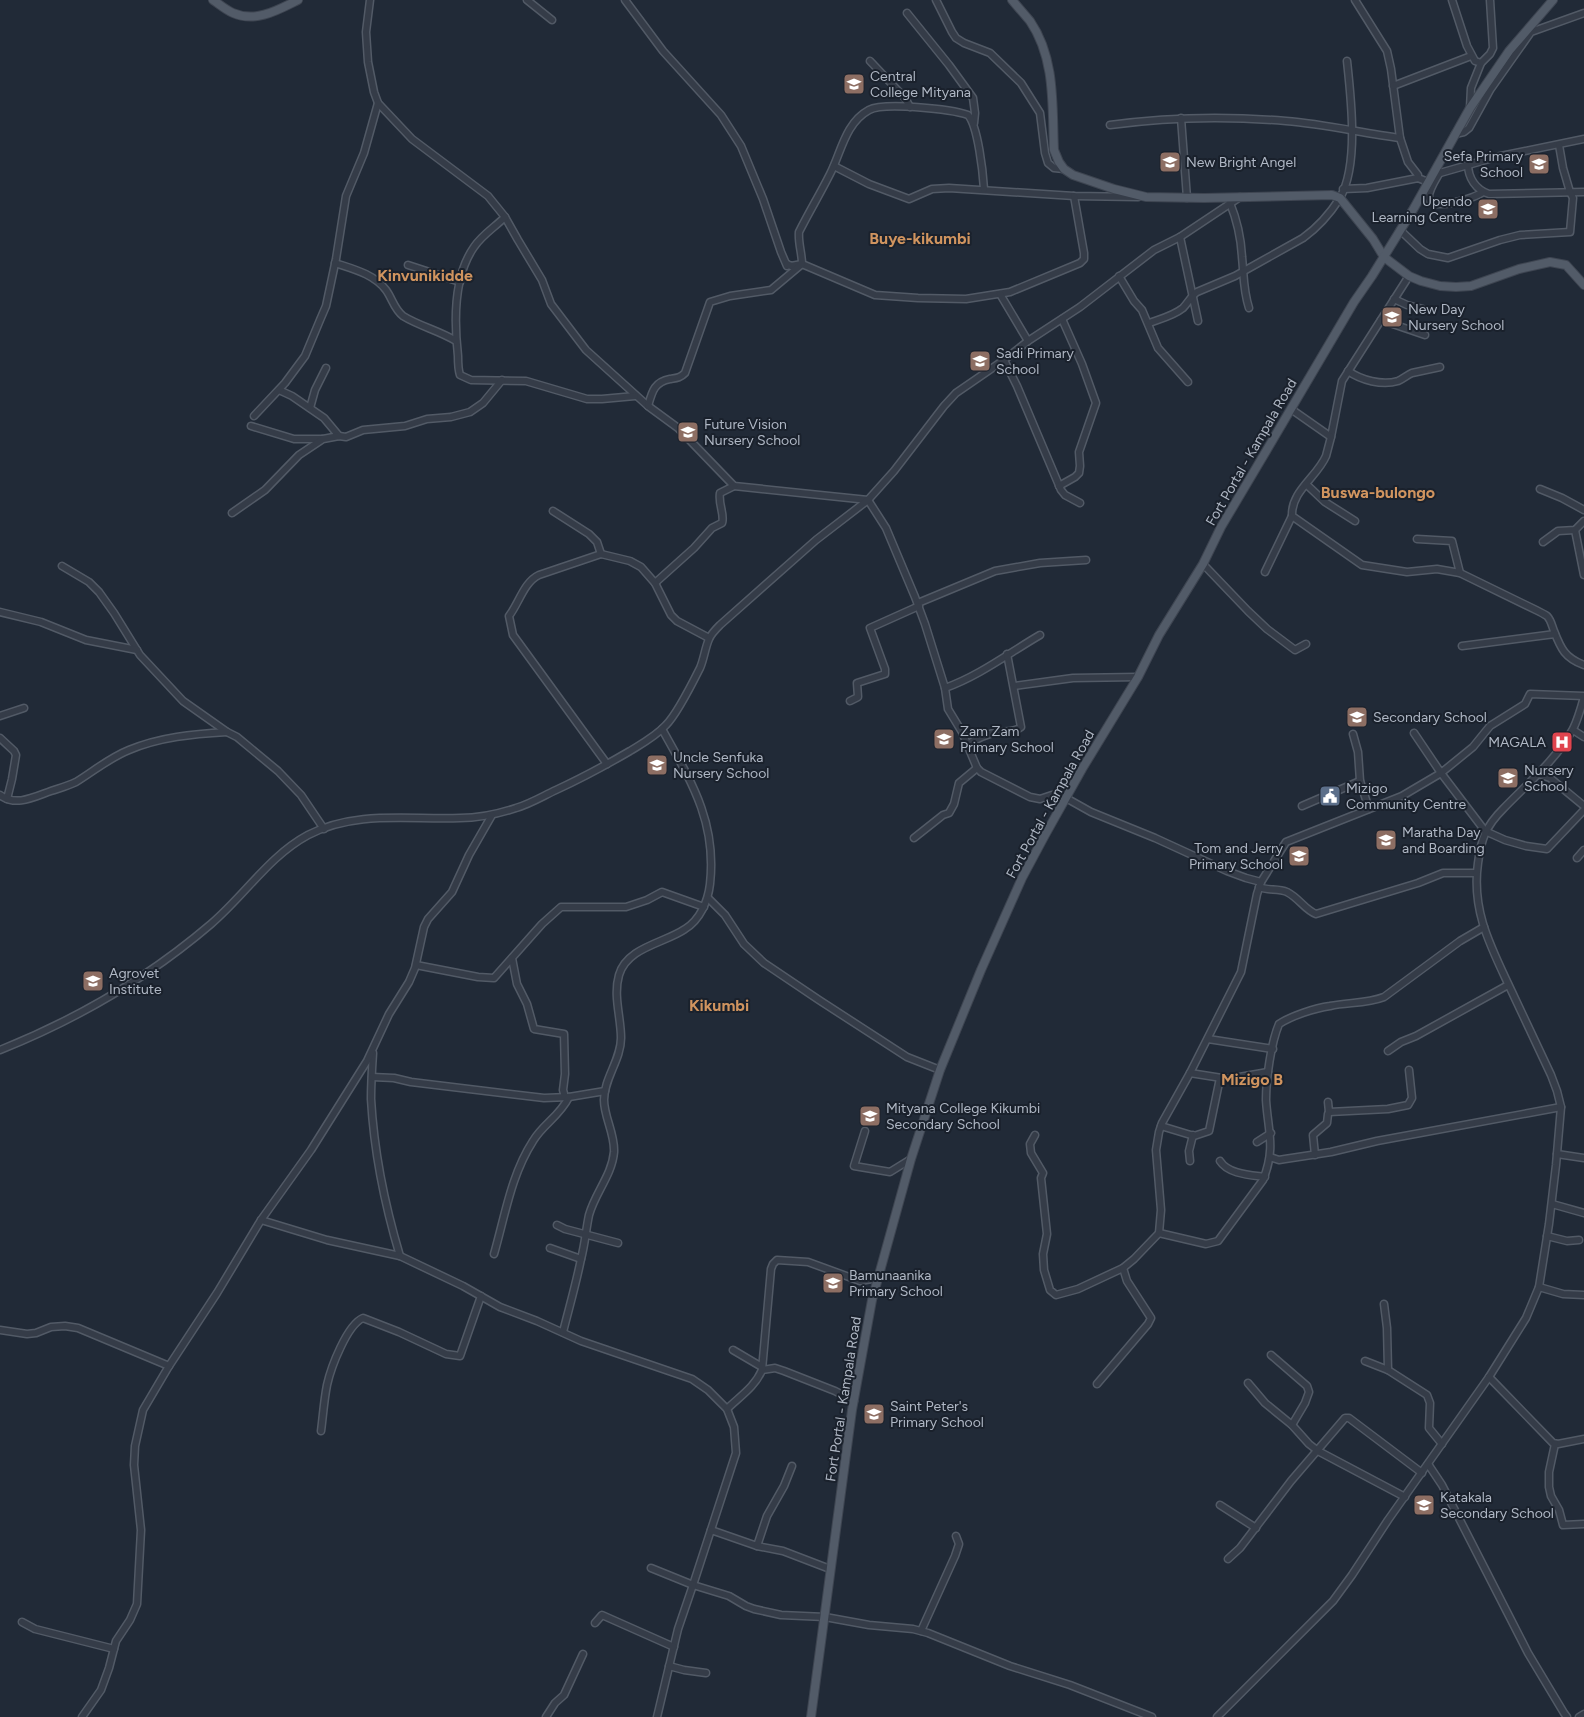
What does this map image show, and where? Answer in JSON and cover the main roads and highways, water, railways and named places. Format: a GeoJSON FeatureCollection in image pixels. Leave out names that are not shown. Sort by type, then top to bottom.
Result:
{"type":"FeatureCollection","features":[{"type":"Feature","properties":{"kind":"main road"},"geometry":{"type":"LineString","coordinates":[[212,0],[233,13],[242,16],[274,12],[298,0]]}},
{"type":"Feature","properties":{"kind":"main road"},"geometry":{"type":"LineString","coordinates":[[1012,0],[1030,22],[1041,42],[1048,62],[1054,150],[1064,169],[1073,175],[1090,182],[1146,198],[1332,195],[1340,198],[1384,257],[1409,276],[1440,286],[1456,288],[1471,286],[1519,269],[1550,262],[1566,265],[1584,285]]}},
{"type":"Feature","properties":{"kind":"main road","name":"Fort Portal - Kampala Road"},"geometry":{"type":"LineString","coordinates":[[811,1717],[854,1402],[872,1300],[911,1159],[940,1070],[981,970],[1022,878],[1066,798],[1203,564],[1221,527],[1354,302],[1384,257],[1428,182],[1436,174],[1470,108],[1509,51],[1553,0]]}},
{"type":"Feature","properties":{"kind":"place","name":"Central College Mityana"},"geometry":{"type":"Point","coordinates":[854,84]}},
{"type":"Feature","properties":{"kind":"place","name":"New Bright Angel"},"geometry":{"type":"Point","coordinates":[1170,162]}},
{"type":"Feature","properties":{"kind":"place","name":"Sefa Primary School"},"geometry":{"type":"Point","coordinates":[1539,164]}},
{"type":"Feature","properties":{"kind":"place","name":"Upendo Learning Centre"},"geometry":{"type":"Point","coordinates":[1488,209]}},
{"type":"Feature","properties":{"kind":"place","name":"New Day Nursery School"},"geometry":{"type":"Point","coordinates":[1392,317]}},
{"type":"Feature","properties":{"kind":"place","name":"Sadi Primary School"},"geometry":{"type":"Point","coordinates":[980,361]}},
{"type":"Feature","properties":{"kind":"place","name":"Future Vision Nursery School"},"geometry":{"type":"Point","coordinates":[688,432]}},
{"type":"Feature","properties":{"kind":"place","name":"Secondary School"},"geometry":{"type":"Point","coordinates":[1357,717]}},
{"type":"Feature","properties":{"kind":"place","name":"Zam Zam Primary School"},"geometry":{"type":"Point","coordinates":[944,739]}},
{"type":"Feature","properties":{"kind":"place","name":"MAGALA"},"geometry":{"type":"Point","coordinates":[1562,742]}},
{"type":"Feature","properties":{"kind":"place","name":"Uncle Senfuka Nursery School"},"geometry":{"type":"Point","coordinates":[657,765]}},
{"type":"Feature","properties":{"kind":"place","name":"Nursery School"},"geometry":{"type":"Point","coordinates":[1508,778]}},
{"type":"Feature","properties":{"kind":"place","name":"Mizigo Community Centre"},"geometry":{"type":"Point","coordinates":[1330,796]}},
{"type":"Feature","properties":{"kind":"place","name":"Maratha Day and Boarding"},"geometry":{"type":"Point","coordinates":[1386,840]}},
{"type":"Feature","properties":{"kind":"place","name":"Tom and Jerry Primary School"},"geometry":{"type":"Point","coordinates":[1299,856]}},
{"type":"Feature","properties":{"kind":"place","name":"Agrovet Institute"},"geometry":{"type":"Point","coordinates":[93,981]}},
{"type":"Feature","properties":{"kind":"place","name":"Mityana College Kikumbi Secondary School"},"geometry":{"type":"Point","coordinates":[870,1116]}},
{"type":"Feature","properties":{"kind":"place","name":"Bamunaanika Primary School"},"geometry":{"type":"Point","coordinates":[833,1283]}},
{"type":"Feature","properties":{"kind":"place","name":"Saint Peter's Primary School"},"geometry":{"type":"Point","coordinates":[874,1414]}},
{"type":"Feature","properties":{"kind":"place","name":"Katakala Secondary School"},"geometry":{"type":"Point","coordinates":[1424,1505]}},
{"type":"Feature","properties":{"kind":"district","name":"Buye-kikumbi"},"geometry":{"type":"Point","coordinates":[920,238]}},
{"type":"Feature","properties":{"kind":"district","name":"Kinvunikidde"},"geometry":{"type":"Point","coordinates":[425,275]}},
{"type":"Feature","properties":{"kind":"district","name":"Buswa-bulongo"},"geometry":{"type":"Point","coordinates":[1378,492]}},
{"type":"Feature","properties":{"kind":"district","name":"Kikumbi"},"geometry":{"type":"Point","coordinates":[719,1005]}},
{"type":"Feature","properties":{"kind":"district","name":"Mizigo B"},"geometry":{"type":"Point","coordinates":[1252,1079]}}]}
